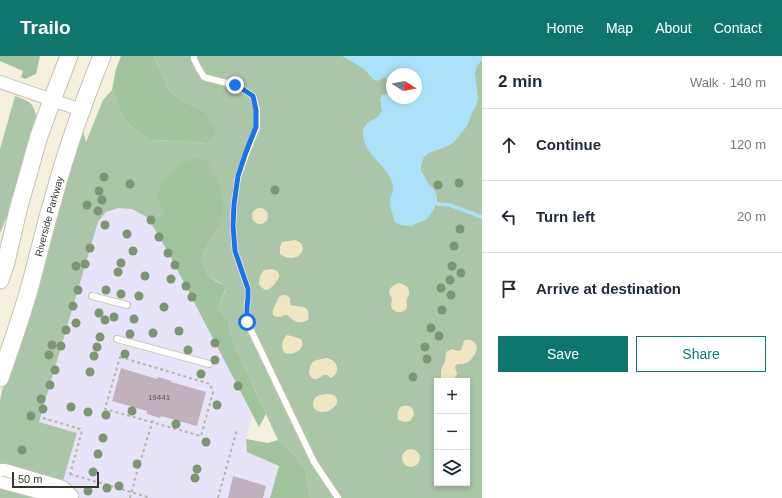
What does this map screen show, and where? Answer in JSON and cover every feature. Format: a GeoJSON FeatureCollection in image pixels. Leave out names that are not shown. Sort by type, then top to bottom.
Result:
{"type":"FeatureCollection","features":[{"type":"Feature","properties":{"kind":"main road"},"geometry":{"type":"LineString","coordinates":[[0,280],[39,136],[69,56]]}},
{"type":"Feature","properties":{"kind":"main road","name":"Riverside Parkway"},"geometry":{"type":"LineString","coordinates":[[0,378],[26,300],[53,200],[80,110],[102,56]]}},
{"type":"Feature","properties":{"kind":"street"},"geometry":{"type":"LineString","coordinates":[[0,82],[80,110]]}},
{"type":"Feature","properties":{"kind":"street"},"geometry":{"type":"LineString","coordinates":[[0,470],[5,470],[64,487],[68,498]]}},
{"type":"Feature","properties":{"kind":"street"},"geometry":{"type":"LineString","coordinates":[[0,482],[68,498]]}},
{"type":"Feature","properties":{"kind":"lane"},"geometry":{"type":"LineString","coordinates":[[194,56],[199,69],[204,76],[235,85],[253,96],[256,110],[256,127],[238,176],[233,226],[235,251],[248,289],[247,322],[314,462],[338,498]]}},
{"type":"Feature","properties":{"kind":"lane"},"geometry":{"type":"LineString","coordinates":[[92,296],[127,305]]}},
{"type":"Feature","properties":{"kind":"lane"},"geometry":{"type":"LineString","coordinates":[[117,340],[209,364]]}},
{"type":"Feature","properties":{"kind":"path"},"geometry":{"type":"LineString","coordinates":[[120,357],[210,384],[213,392],[201,436],[153,422],[105,409],[120,357]]}},
{"type":"Feature","properties":{"kind":"path"},"geometry":{"type":"LineString","coordinates":[[43,418],[80,429],[82,431],[68,482]]}},
{"type":"Feature","properties":{"kind":"path"},"geometry":{"type":"LineString","coordinates":[[130,498],[153,422]]}},
{"type":"Feature","properties":{"kind":"path"},"geometry":{"type":"LineString","coordinates":[[218,498],[237,430]]}},
{"type":"Feature","properties":{"kind":"path"},"geometry":{"type":"LineString","coordinates":[[70,474],[151,498]]}},
{"type":"Feature","properties":{"kind":"shaded area"},"geometry":{"type":"Polygon","coordinates":[[[118,208],[132,209],[148,218],[168,252],[253,413],[246,439],[247,452],[279,466],[270,498],[58,498],[77,433],[39,422],[98,222],[106,212],[118,208]]]}},
{"type":"Feature","properties":{"kind":"green space"},"geometry":{"type":"Polygon","coordinates":[[[0,56],[40,56],[36,74],[25,79],[21,77],[23,71],[0,61],[0,56]]]}},
{"type":"Feature","properties":{"kind":"green space"},"geometry":{"type":"Polygon","coordinates":[[[121,56],[154,56],[169,90],[185,102],[204,111],[216,132],[206,144],[172,140],[149,141],[124,120],[112,90],[116,69],[121,56]]]}},
{"type":"Feature","properties":{"kind":"green space"},"geometry":{"type":"Polygon","coordinates":[[[154,56],[482,56],[482,498],[310,498],[306,470],[293,454],[278,440],[231,336],[229,322],[218,308],[227,287],[208,276],[202,257],[218,228],[165,214],[148,218],[132,209],[118,208],[106,212],[98,222],[39,422],[77,433],[58,498],[0,498],[0,400],[29,311],[82,127],[86,142],[103,100],[112,90],[124,120],[149,141],[172,140],[206,144],[204,111],[185,102],[169,90],[154,56]]]}},
{"type":"Feature","properties":{"kind":"green space"},"geometry":{"type":"Polygon","coordinates":[[[15,96],[30,103],[34,109],[37,119],[11,207],[0,233],[0,149],[15,96]]]}},
{"type":"Feature","properties":{"kind":"green space"},"geometry":{"type":"Polygon","coordinates":[[[195,158],[207,161],[217,179],[222,196],[223,213],[218,228],[202,257],[208,276],[227,286],[218,308],[229,322],[231,336],[266,414],[259,427],[168,252],[148,218],[165,214],[156,196],[166,177],[179,165],[195,158]]]}},
{"type":"Feature","properties":{"kind":"green space"},"geometry":{"type":"Polygon","coordinates":[[[246,439],[268,443],[278,440],[293,454],[306,470],[310,498],[270,498],[279,466],[247,452],[246,439]]]}},
{"type":"Feature","properties":{"kind":"sand"},"geometry":{"type":"Polygon","coordinates":[[[257,208],[263,208],[268,213],[266,222],[263,224],[257,224],[252,219],[252,213],[257,208]]]}},
{"type":"Feature","properties":{"kind":"sand"},"geometry":{"type":"Polygon","coordinates":[[[295,240],[303,246],[301,254],[292,258],[280,254],[282,242],[295,240]]]}},
{"type":"Feature","properties":{"kind":"sand"},"geometry":{"type":"Polygon","coordinates":[[[272,269],[277,271],[279,278],[270,288],[266,290],[263,289],[259,284],[260,276],[264,270],[272,269]]]}},
{"type":"Feature","properties":{"kind":"sand"},"geometry":{"type":"Polygon","coordinates":[[[399,283],[403,284],[409,289],[407,308],[402,312],[393,310],[391,307],[392,298],[389,293],[391,287],[399,283]]]}},
{"type":"Feature","properties":{"kind":"sand"},"geometry":{"type":"Polygon","coordinates":[[[281,295],[286,295],[290,298],[291,305],[307,309],[309,315],[308,320],[299,322],[287,315],[277,317],[273,315],[273,309],[279,298],[281,295]]]}},
{"type":"Feature","properties":{"kind":"sand"},"geometry":{"type":"Polygon","coordinates":[[[287,335],[301,339],[301,349],[295,353],[288,354],[283,351],[282,344],[287,335]]]}},
{"type":"Feature","properties":{"kind":"sand"},"geometry":{"type":"Polygon","coordinates":[[[464,341],[473,341],[477,347],[470,361],[456,365],[455,367],[457,374],[455,378],[441,378],[441,370],[445,361],[446,352],[452,349],[458,351],[461,350],[464,341]]]}},
{"type":"Feature","properties":{"kind":"sand"},"geometry":{"type":"Polygon","coordinates":[[[326,358],[333,361],[337,366],[334,375],[331,378],[324,375],[318,379],[312,378],[309,373],[312,363],[316,360],[326,358]]]}},
{"type":"Feature","properties":{"kind":"sand"},"geometry":{"type":"Polygon","coordinates":[[[327,394],[333,395],[337,398],[337,403],[331,410],[328,411],[321,412],[315,410],[313,404],[314,399],[318,396],[327,394]]]}},
{"type":"Feature","properties":{"kind":"sand"},"geometry":{"type":"Polygon","coordinates":[[[402,406],[409,406],[413,410],[414,415],[410,421],[405,422],[398,420],[398,412],[402,406]]]}},
{"type":"Feature","properties":{"kind":"sand"},"geometry":{"type":"Polygon","coordinates":[[[411,449],[417,452],[420,458],[417,464],[411,467],[405,464],[402,458],[405,452],[411,449]]]}},
{"type":"Feature","properties":{"kind":"water"},"geometry":{"type":"Polygon","coordinates":[[[342,56],[482,56],[482,60],[477,66],[475,73],[478,99],[467,126],[454,142],[448,146],[429,153],[424,157],[421,165],[421,171],[435,191],[437,197],[434,209],[427,219],[411,226],[400,225],[395,222],[390,204],[393,190],[392,183],[386,170],[367,148],[364,142],[363,134],[366,125],[376,118],[382,111],[380,99],[382,95],[386,94],[386,104],[422,104],[422,68],[386,68],[386,79],[385,77],[377,81],[373,79],[363,68],[342,56]]]}},
{"type":"Feature","properties":{"kind":"building"},"geometry":{"type":"Polygon","coordinates":[[[121,368],[157,379],[158,377],[206,392],[197,426],[161,416],[160,418],[147,414],[147,411],[112,401],[121,368]]]}},
{"type":"Feature","properties":{"kind":"building"},"geometry":{"type":"Polygon","coordinates":[[[233,476],[266,486],[263,498],[228,498],[233,476]]]}},
{"type":"Feature","properties":{"kind":"waterway"},"geometry":{"type":"LineString","coordinates":[[437,204],[450,205],[482,217]]}},
{"type":"Feature","properties":{"kind":"route"},"geometry":{"type":"LineString","coordinates":[[235,85],[253,96],[256,110],[256,127],[238,176],[233,226],[235,251],[248,289],[247,322]]}}]}
